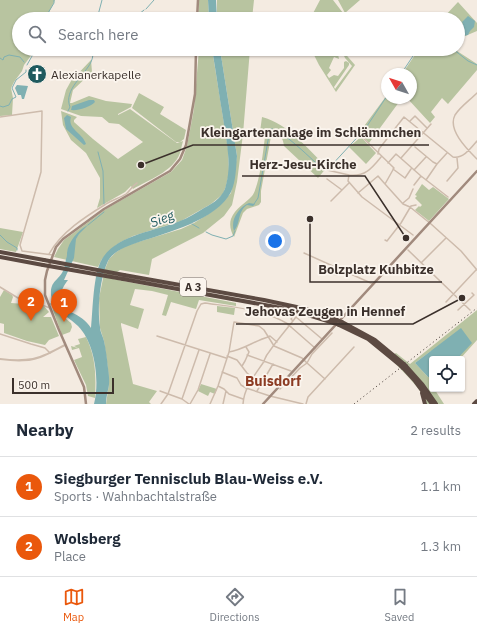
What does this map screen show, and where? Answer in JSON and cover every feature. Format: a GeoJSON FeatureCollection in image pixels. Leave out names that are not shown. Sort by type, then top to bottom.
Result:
{"type":"FeatureCollection","features":[{"type":"Feature","properties":{"kind":"highway","name":"A 3"},"geometry":{"type":"LineString","coordinates":[[0,252],[43,262],[123,277],[306,309],[370,336],[404,366],[432,404]]}},
{"type":"Feature","properties":{"kind":"highway","name":"A 3"},"geometry":{"type":"LineString","coordinates":[[0,257],[43,262]]}},
{"type":"Feature","properties":{"kind":"highway","name":"A 3"},"geometry":{"type":"LineString","coordinates":[[404,366],[427,397]]}},
{"type":"Feature","properties":{"kind":"highway"},"geometry":{"type":"LineString","coordinates":[[427,397],[437,404]]}},
{"type":"Feature","properties":{"kind":"highway"},"geometry":{"type":"LineString","coordinates":[[474,404],[477,401]]}},
{"type":"Feature","properties":{"kind":"main road"},"geometry":{"type":"LineString","coordinates":[[197,12],[198,0]]}},
{"type":"Feature","properties":{"kind":"main road"},"geometry":{"type":"LineString","coordinates":[[86,404],[84,387],[50,308],[45,291],[45,280],[56,247],[63,239],[104,209],[170,171],[180,159],[186,145],[195,94],[196,56]]}},
{"type":"Feature","properties":{"kind":"main road"},"geometry":{"type":"LineString","coordinates":[[263,404],[477,171]]}},
{"type":"Feature","properties":{"kind":"street"},"geometry":{"type":"LineString","coordinates":[[477,93],[458,111],[453,120],[456,134],[477,159]]}},
{"type":"Feature","properties":{"kind":"street"},"geometry":{"type":"LineString","coordinates":[[0,117],[42,111],[41,172],[20,245],[22,251],[53,255]]}},
{"type":"Feature","properties":{"kind":"street"},"geometry":{"type":"LineString","coordinates":[[410,121],[415,116],[427,128]]}},
{"type":"Feature","properties":{"kind":"street"},"geometry":{"type":"LineString","coordinates":[[378,154],[379,149],[402,118],[406,117],[453,157],[457,158]]}},
{"type":"Feature","properties":{"kind":"street"},"geometry":{"type":"LineString","coordinates":[[401,158],[431,124]]}},
{"type":"Feature","properties":{"kind":"street"},"geometry":{"type":"LineString","coordinates":[[359,134],[394,168],[393,169],[405,178],[412,168]]}},
{"type":"Feature","properties":{"kind":"street"},"geometry":{"type":"LineString","coordinates":[[457,158],[470,151],[477,141]]}},
{"type":"Feature","properties":{"kind":"street"},"geometry":{"type":"LineString","coordinates":[[415,147],[437,164]]}},
{"type":"Feature","properties":{"kind":"street"},"geometry":{"type":"LineString","coordinates":[[426,180],[447,152]]}},
{"type":"Feature","properties":{"kind":"street"},"geometry":{"type":"LineString","coordinates":[[388,163],[396,154],[448,197]]}},
{"type":"Feature","properties":{"kind":"street"},"geometry":{"type":"LineString","coordinates":[[327,169],[356,176],[364,174],[381,156]]}},
{"type":"Feature","properties":{"kind":"street"},"geometry":{"type":"LineString","coordinates":[[414,170],[426,156]]}},
{"type":"Feature","properties":{"kind":"street"},"geometry":{"type":"LineString","coordinates":[[448,181],[458,168],[457,158]]}},
{"type":"Feature","properties":{"kind":"street"},"geometry":{"type":"LineString","coordinates":[[385,184],[393,169]]}},
{"type":"Feature","properties":{"kind":"street"},"geometry":{"type":"LineString","coordinates":[[349,175],[349,183],[357,193],[413,235]]}},
{"type":"Feature","properties":{"kind":"street"},"geometry":{"type":"LineString","coordinates":[[357,193],[378,176],[403,204],[429,223],[465,255],[477,269],[446,302]]}},
{"type":"Feature","properties":{"kind":"street"},"geometry":{"type":"LineString","coordinates":[[414,185],[421,176]]}},
{"type":"Feature","properties":{"kind":"street"},"geometry":{"type":"LineString","coordinates":[[327,179],[342,190]]}},
{"type":"Feature","properties":{"kind":"street"},"geometry":{"type":"LineString","coordinates":[[49,254],[56,242],[64,234],[107,204],[126,193],[137,183]]}},
{"type":"Feature","properties":{"kind":"street"},"geometry":{"type":"LineString","coordinates":[[331,201],[349,183]]}},
{"type":"Feature","properties":{"kind":"street"},"geometry":{"type":"LineString","coordinates":[[403,204],[409,198],[413,189]]}},
{"type":"Feature","properties":{"kind":"street"},"geometry":{"type":"LineString","coordinates":[[385,240],[387,241],[410,208],[416,205]]}},
{"type":"Feature","properties":{"kind":"street"},"geometry":{"type":"LineString","coordinates":[[421,262],[446,238]]}},
{"type":"Feature","properties":{"kind":"street"},"geometry":{"type":"LineString","coordinates":[[408,250],[470,310]]}},
{"type":"Feature","properties":{"kind":"street"},"geometry":{"type":"LineString","coordinates":[[304,253],[373,284]]}},
{"type":"Feature","properties":{"kind":"street"},"geometry":{"type":"LineString","coordinates":[[326,272],[337,276],[341,270]]}},
{"type":"Feature","properties":{"kind":"street"},"geometry":{"type":"LineString","coordinates":[[0,287],[18,298],[24,296],[28,300],[50,308]]}},
{"type":"Feature","properties":{"kind":"street"},"geometry":{"type":"LineString","coordinates":[[458,310],[474,295],[472,293]]}},
{"type":"Feature","properties":{"kind":"street"},"geometry":{"type":"LineString","coordinates":[[161,404],[168,394],[198,306],[202,303],[236,307],[259,312],[288,324],[315,348]]}},
{"type":"Feature","properties":{"kind":"street"},"geometry":{"type":"LineString","coordinates":[[243,404],[246,388],[252,377],[293,321],[292,317],[296,318],[322,339]]}},
{"type":"Feature","properties":{"kind":"street"},"geometry":{"type":"LineString","coordinates":[[210,404],[218,386],[229,352],[234,322],[259,326],[274,346],[304,360],[325,379]]}},
{"type":"Feature","properties":{"kind":"street"},"geometry":{"type":"LineString","coordinates":[[280,389],[300,368],[307,363],[312,354],[332,333]]}},
{"type":"Feature","properties":{"kind":"street"},"geometry":{"type":"LineString","coordinates":[[0,334],[46,348],[50,353]]}},
{"type":"Feature","properties":{"kind":"street"},"geometry":{"type":"LineString","coordinates":[[157,336],[198,350],[237,360],[252,377]]}},
{"type":"Feature","properties":{"kind":"street"},"geometry":{"type":"LineString","coordinates":[[229,352],[246,347],[270,336],[277,342]]}},
{"type":"Feature","properties":{"kind":"street"},"geometry":{"type":"LineString","coordinates":[[0,360],[19,361],[37,359],[66,345]]}},
{"type":"Feature","properties":{"kind":"street"},"geometry":{"type":"LineString","coordinates":[[242,366],[249,352],[246,347]]}},
{"type":"Feature","properties":{"kind":"street"},"geometry":{"type":"LineString","coordinates":[[306,404],[308,397],[354,347]]}},
{"type":"Feature","properties":{"kind":"street"},"geometry":{"type":"LineString","coordinates":[[182,399],[198,350]]}},
{"type":"Feature","properties":{"kind":"street"},"geometry":{"type":"LineString","coordinates":[[160,392],[182,399],[190,404],[198,390],[210,353]]}},
{"type":"Feature","properties":{"kind":"street"},"geometry":{"type":"LineString","coordinates":[[247,355],[291,371]]}},
{"type":"Feature","properties":{"kind":"street"},"geometry":{"type":"LineString","coordinates":[[257,391],[273,364]]}},
{"type":"Feature","properties":{"kind":"street"},"geometry":{"type":"LineString","coordinates":[[222,372],[237,378],[240,385],[246,388],[270,396],[303,404]]}},
{"type":"Feature","properties":{"kind":"street"},"geometry":{"type":"LineString","coordinates":[[218,386],[229,394],[243,399]]}},
{"type":"Feature","properties":{"kind":"street"},"geometry":{"type":"LineString","coordinates":[[223,404],[226,391]]}},
{"type":"Feature","properties":{"kind":"green space"},"geometry":{"type":"Polygon","coordinates":[[[0,0],[55,0],[49,12],[12,12],[12,56],[31,56],[11,88],[13,98],[12,115],[0,116],[0,0]]]}},
{"type":"Feature","properties":{"kind":"green space"},"geometry":{"type":"Polygon","coordinates":[[[199,0],[208,0],[209,12],[198,12],[199,0]]]}},
{"type":"Feature","properties":{"kind":"green space"},"geometry":{"type":"Polygon","coordinates":[[[217,0],[254,0],[253,12],[217,12],[217,0]]]}},
{"type":"Feature","properties":{"kind":"green space"},"geometry":{"type":"Polygon","coordinates":[[[320,0],[333,0],[342,12],[314,12],[320,0]]]}},
{"type":"Feature","properties":{"kind":"green space"},"geometry":{"type":"Polygon","coordinates":[[[338,0],[360,0],[346,12],[344,12],[338,0]]]}},
{"type":"Feature","properties":{"kind":"green space"},"geometry":{"type":"Polygon","coordinates":[[[458,2],[477,23],[477,31],[465,36],[465,12],[449,12],[458,2]]]}},
{"type":"Feature","properties":{"kind":"green space"},"geometry":{"type":"Polygon","coordinates":[[[198,56],[213,56],[228,149],[229,173],[223,194],[211,204],[181,221],[133,236],[119,243],[102,259],[98,267],[54,257],[64,240],[106,209],[171,172],[182,160],[187,146],[194,109],[198,56]]]}},
{"type":"Feature","properties":{"kind":"green space"},"geometry":{"type":"Polygon","coordinates":[[[221,56],[249,56],[243,134],[237,182],[232,205],[224,216],[203,233],[152,259],[149,275],[120,270],[114,274],[113,279],[236,303],[236,306],[199,300],[196,309],[171,302],[166,316],[162,315],[168,295],[135,289],[130,305],[144,309],[138,329],[121,323],[133,384],[157,391],[149,402],[151,404],[106,404],[109,384],[104,341],[100,328],[99,298],[105,269],[109,259],[125,246],[181,229],[210,213],[231,193],[237,156],[221,56]]]}},
{"type":"Feature","properties":{"kind":"green space"},"geometry":{"type":"Polygon","coordinates":[[[314,56],[338,56],[339,59],[334,57],[329,68],[331,70],[327,75],[329,78],[334,75],[338,76],[344,68],[344,62],[346,61],[349,63],[334,87],[335,89],[352,66],[344,56],[347,56],[355,65],[336,92],[314,56]]]}},
{"type":"Feature","properties":{"kind":"green space"},"geometry":{"type":"Polygon","coordinates":[[[414,56],[465,56],[477,64],[477,70],[448,104],[442,98],[431,112],[435,117],[430,123],[413,104],[417,104],[417,68],[406,68],[414,56]]]}},
{"type":"Feature","properties":{"kind":"green space"},"geometry":{"type":"Polygon","coordinates":[[[91,60],[92,72],[73,90],[70,103],[89,96],[106,101],[132,104],[131,107],[118,115],[130,109],[177,143],[183,141],[177,160],[166,170],[153,179],[133,189],[131,186],[125,192],[97,208],[100,198],[100,178],[86,153],[71,140],[63,125],[61,111],[77,117],[74,122],[118,159],[143,142],[119,124],[109,123],[102,117],[81,116],[61,109],[66,90],[71,81],[91,60]]]}},
{"type":"Feature","properties":{"kind":"green space"},"geometry":{"type":"Polygon","coordinates":[[[139,93],[164,107],[160,114],[186,130],[184,139],[180,142],[176,142],[132,108],[139,93]]]}},
{"type":"Feature","properties":{"kind":"green space"},"geometry":{"type":"Polygon","coordinates":[[[381,103],[398,104],[369,143],[359,133],[381,103]]]}},
{"type":"Feature","properties":{"kind":"green space"},"geometry":{"type":"Polygon","coordinates":[[[262,117],[272,120],[289,131],[327,167],[318,178],[284,146],[281,137],[272,131],[261,191],[261,202],[259,205],[247,209],[243,213],[234,237],[230,224],[231,219],[238,209],[252,196],[259,176],[265,137],[260,132],[262,117]]]}},
{"type":"Feature","properties":{"kind":"green space"},"geometry":{"type":"Polygon","coordinates":[[[361,137],[376,153],[366,164],[349,147],[361,137]]]}},
{"type":"Feature","properties":{"kind":"green space"},"geometry":{"type":"Polygon","coordinates":[[[422,184],[429,190],[433,187],[449,199],[429,221],[415,210],[422,205],[415,198],[417,196],[415,195],[422,184]]]}},
{"type":"Feature","properties":{"kind":"green space"},"geometry":{"type":"Polygon","coordinates":[[[0,228],[23,232],[16,252],[0,249],[0,228]]]}},
{"type":"Feature","properties":{"kind":"green space"},"geometry":{"type":"Polygon","coordinates":[[[4,290],[12,295],[13,297],[11,303],[25,304],[28,300],[37,304],[37,306],[44,306],[49,312],[43,317],[51,317],[59,336],[49,340],[45,345],[27,341],[4,333],[4,324],[0,323],[0,297],[4,290]]]}},
{"type":"Feature","properties":{"kind":"green space"},"geometry":{"type":"Polygon","coordinates":[[[217,306],[235,308],[234,315],[217,312],[217,306]]]}},
{"type":"Feature","properties":{"kind":"green space"},"geometry":{"type":"Polygon","coordinates":[[[54,309],[71,323],[72,327],[70,332],[62,335],[53,310],[54,309]]]}},
{"type":"Feature","properties":{"kind":"green space"},"geometry":{"type":"Polygon","coordinates":[[[477,310],[477,340],[463,356],[435,356],[431,351],[415,363],[428,377],[429,392],[436,392],[444,404],[427,404],[421,392],[404,372],[388,357],[396,353],[410,364],[477,310]]]}},
{"type":"Feature","properties":{"kind":"green space"},"geometry":{"type":"Polygon","coordinates":[[[86,337],[94,360],[95,398],[88,396],[86,385],[74,360],[82,357],[79,348],[72,350],[71,346],[78,348],[74,346],[80,344],[78,339],[86,337]]]}},
{"type":"Feature","properties":{"kind":"green space"},"geometry":{"type":"Polygon","coordinates":[[[201,384],[217,389],[215,394],[210,392],[208,396],[198,391],[201,384]]]}},
{"type":"Feature","properties":{"kind":"water"},"geometry":{"type":"Polygon","coordinates":[[[208,0],[216,0],[217,12],[209,12],[208,0]]]}},
{"type":"Feature","properties":{"kind":"water"},"geometry":{"type":"Polygon","coordinates":[[[468,16],[475,21],[474,27],[468,35],[465,36],[465,19],[468,16]]]}},
{"type":"Feature","properties":{"kind":"water"},"geometry":{"type":"Polygon","coordinates":[[[213,56],[221,56],[237,156],[236,174],[233,188],[224,202],[203,218],[176,230],[126,247],[114,254],[108,261],[101,284],[99,311],[100,329],[104,341],[109,385],[106,404],[94,404],[96,395],[96,374],[95,363],[89,342],[78,326],[58,309],[52,301],[51,295],[53,284],[64,270],[69,245],[77,233],[88,225],[76,239],[74,258],[64,280],[68,280],[64,285],[61,303],[71,312],[82,318],[91,328],[97,273],[102,259],[108,251],[127,239],[189,217],[208,206],[223,193],[228,177],[228,152],[213,56]]]}},
{"type":"Feature","properties":{"kind":"water"},"geometry":{"type":"Polygon","coordinates":[[[17,85],[28,86],[24,99],[22,99],[21,95],[18,95],[15,88],[17,85]]]}},
{"type":"Feature","properties":{"kind":"water"},"geometry":{"type":"Polygon","coordinates":[[[89,100],[94,100],[95,102],[84,108],[71,110],[72,106],[89,100]]]}},
{"type":"Feature","properties":{"kind":"water"},"geometry":{"type":"Polygon","coordinates":[[[67,115],[71,117],[71,125],[86,144],[84,145],[66,129],[64,118],[67,115]]]}},
{"type":"Feature","properties":{"kind":"water"},"geometry":{"type":"Polygon","coordinates":[[[249,203],[255,204],[253,206],[247,205],[244,208],[240,214],[238,225],[234,231],[233,223],[236,214],[249,203]]]}},
{"type":"Feature","properties":{"kind":"water"},"geometry":{"type":"Polygon","coordinates":[[[461,328],[472,343],[460,356],[429,356],[429,377],[415,363],[461,328]]]}},
{"type":"Feature","properties":{"kind":"waterway"},"geometry":{"type":"LineString","coordinates":[[49,12],[54,3],[54,0]]}},
{"type":"Feature","properties":{"kind":"waterway"},"geometry":{"type":"LineString","coordinates":[[99,12],[102,0]]}},
{"type":"Feature","properties":{"kind":"waterway"},"geometry":{"type":"LineString","coordinates":[[146,9],[154,0]]}},
{"type":"Feature","properties":{"kind":"waterway"},"geometry":{"type":"LineString","coordinates":[[0,58],[3,60],[4,57],[12,56]]}},
{"type":"Feature","properties":{"kind":"waterway"},"geometry":{"type":"LineString","coordinates":[[14,56],[20,57],[24,62]]}},
{"type":"Feature","properties":{"kind":"waterway"},"geometry":{"type":"LineString","coordinates":[[27,65],[32,56]]}},
{"type":"Feature","properties":{"kind":"waterway"},"geometry":{"type":"LineString","coordinates":[[68,111],[70,107],[69,95],[88,67],[93,56]]}},
{"type":"Feature","properties":{"kind":"waterway"},"geometry":{"type":"LineString","coordinates":[[405,68],[413,56]]}},
{"type":"Feature","properties":{"kind":"waterway"},"geometry":{"type":"LineString","coordinates":[[462,56],[477,65]]}},
{"type":"Feature","properties":{"kind":"waterway"},"geometry":{"type":"LineString","coordinates":[[0,106],[3,107],[9,105],[12,99],[16,97],[12,88],[16,80],[26,72],[26,70]]}},
{"type":"Feature","properties":{"kind":"waterway"},"geometry":{"type":"LineString","coordinates":[[254,204],[258,198],[270,129],[281,133],[289,139],[324,170],[329,168],[365,129],[382,104]]}},
{"type":"Feature","properties":{"kind":"waterway"},"geometry":{"type":"LineString","coordinates":[[98,152],[103,171],[104,204]]}},
{"type":"Feature","properties":{"kind":"waterway"},"geometry":{"type":"LineString","coordinates":[[88,225],[104,212]]}},
{"type":"Feature","properties":{"kind":"waterway"},"geometry":{"type":"LineString","coordinates":[[192,224],[199,228]]}},
{"type":"Feature","properties":{"kind":"waterway"},"geometry":{"type":"LineString","coordinates":[[206,232],[226,239],[233,236],[235,231]]}},
{"type":"Feature","properties":{"kind":"waterway"},"geometry":{"type":"LineString","coordinates":[[0,235],[7,242],[17,248],[17,250]]}},
{"type":"Feature","properties":{"kind":"waterway"},"geometry":{"type":"LineString","coordinates":[[34,291],[37,294]]}},
{"type":"Feature","properties":{"kind":"waterway"},"geometry":{"type":"LineString","coordinates":[[50,304],[55,304]]}},
{"type":"Feature","properties":{"kind":"railway"},"geometry":{"type":"LineString","coordinates":[[354,404],[477,308]]}},
{"type":"Feature","properties":{"kind":"place","name":"Alexianerkapelle"},"geometry":{"type":"Point","coordinates":[37,74]}},
{"type":"Feature","properties":{"kind":"place","name":"Kleingartenanlage im Schlämmchen"},"geometry":{"type":"Point","coordinates":[141,165]}},
{"type":"Feature","properties":{"kind":"place","name":"Bolzplatz Kuhbitze"},"geometry":{"type":"Point","coordinates":[310,219]}},
{"type":"Feature","properties":{"kind":"place","name":"Herz-Jesu-Kirche"},"geometry":{"type":"Point","coordinates":[406,238]}},
{"type":"Feature","properties":{"kind":"place","name":"Jehovas Zeugen in Hennef"},"geometry":{"type":"Point","coordinates":[462,298]}},
{"type":"Feature","properties":{"kind":"place","name":"Wolsberg"},"geometry":{"type":"Point","coordinates":[31,321]}},
{"type":"Feature","properties":{"kind":"place","name":"Siegburger Tennisclub Blau-Weiss e.V."},"geometry":{"type":"Point","coordinates":[64,322]}},
{"type":"Feature","properties":{"kind":"district","name":"Buisdorf"},"geometry":{"type":"Point","coordinates":[273,381]}},
{"type":"Feature","properties":{"kind":"water label","name":"Sieg"},"geometry":{"type":"Point","coordinates":[162,219]}}]}
